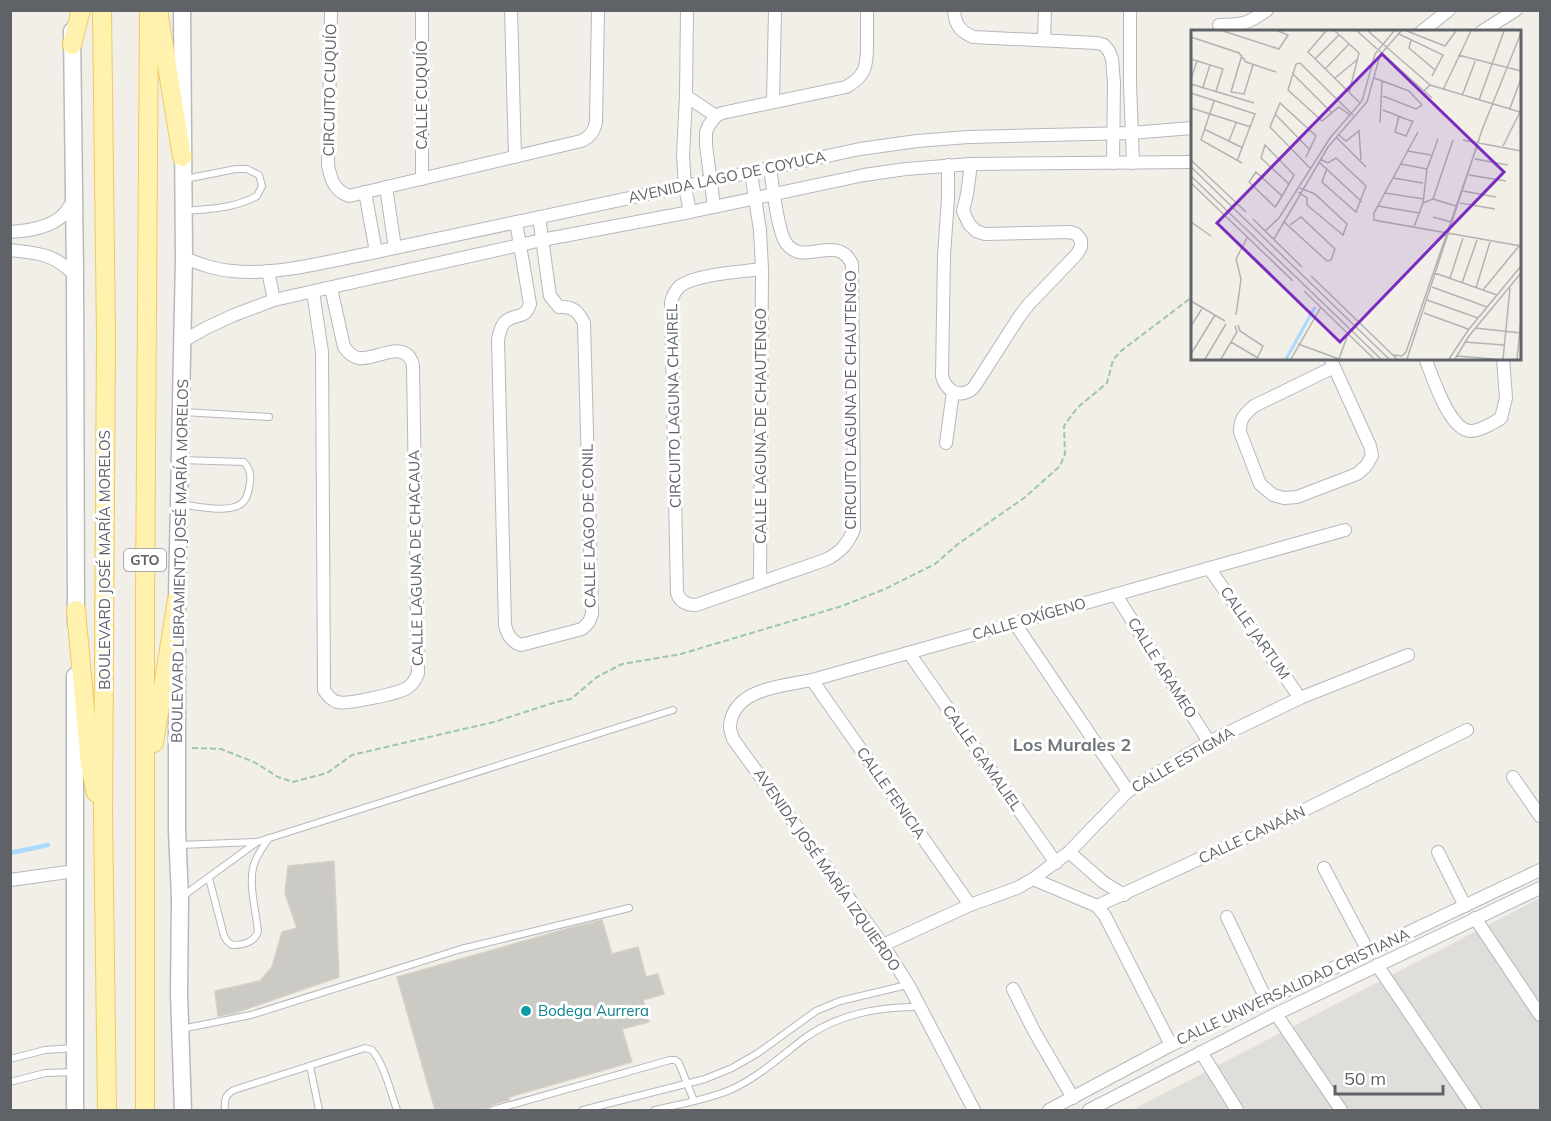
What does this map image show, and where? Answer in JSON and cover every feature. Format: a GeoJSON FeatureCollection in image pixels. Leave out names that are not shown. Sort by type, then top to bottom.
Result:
{"type":"FeatureCollection","features":[{"type":"Feature","properties":{"kind":"main road"},"geometry":{"type":"LineString","coordinates":[[72,45],[81,10]]}},
{"type":"Feature","properties":{"kind":"main road","name":"BOULEVARD JOSÉ MARÍA MORELOS"},"geometry":{"type":"LineString","coordinates":[[102,10],[106,337],[103,813],[107,1110]]}},
{"type":"Feature","properties":{"kind":"main road","name":"GTO"},"geometry":{"type":"LineString","coordinates":[[145,1110],[149,10]]}},
{"type":"Feature","properties":{"kind":"main road"},"geometry":{"type":"LineString","coordinates":[[158,10],[182,157]]}},
{"type":"Feature","properties":{"kind":"main road"},"geometry":{"type":"LineString","coordinates":[[145,810],[177,600]]}},
{"type":"Feature","properties":{"kind":"main road"},"geometry":{"type":"LineString","coordinates":[[76,610],[90,764],[93,784],[103,813]]}},
{"type":"Feature","properties":{"kind":"street"},"geometry":{"type":"LineString","coordinates":[[72,10],[76,610],[75,1110]]}},
{"type":"Feature","properties":{"kind":"street","name":"BOULEVARD LIBRAMIENTO JOSÉ MARÍA MORELOS"},"geometry":{"type":"LineString","coordinates":[[182,10],[184,258],[177,600],[180,1029],[183,1110]]}},
{"type":"Feature","properties":{"kind":"street","name":"CIRCUITO CUQUÍO"},"geometry":{"type":"LineString","coordinates":[[331,10],[328,165],[330,179],[341,193],[349,196],[364,192]]}},
{"type":"Feature","properties":{"kind":"street","name":"CALLE CUQUÍO"},"geometry":{"type":"LineString","coordinates":[[422,10],[422,178]]}},
{"type":"Feature","properties":{"kind":"street"},"geometry":{"type":"LineString","coordinates":[[512,10],[515,157]]}},
{"type":"Feature","properties":{"kind":"street"},"geometry":{"type":"LineString","coordinates":[[376,252],[364,192],[589,138],[596,122],[598,10]]}},
{"type":"Feature","properties":{"kind":"street"},"geometry":{"type":"LineString","coordinates":[[687,10],[683,154],[685,186],[690,212]]}},
{"type":"Feature","properties":{"kind":"street"},"geometry":{"type":"LineString","coordinates":[[773,102],[775,10]]}},
{"type":"Feature","properties":{"kind":"street"},"geometry":{"type":"LineString","coordinates":[[714,207],[706,132],[709,125],[716,116],[722,113],[846,87],[855,82],[867,62],[867,10]]}},
{"type":"Feature","properties":{"kind":"street"},"geometry":{"type":"LineString","coordinates":[[954,10],[958,27],[973,37],[1104,45],[1112,59],[1114,83],[1113,163]]}},
{"type":"Feature","properties":{"kind":"street"},"geometry":{"type":"LineString","coordinates":[[1044,40],[1045,10]]}},
{"type":"Feature","properties":{"kind":"street"},"geometry":{"type":"LineString","coordinates":[[1130,10],[1133,163]]}},
{"type":"Feature","properties":{"kind":"street"},"geometry":{"type":"LineString","coordinates":[[1219,10],[1219,28],[1239,28],[1267,10]]}},
{"type":"Feature","properties":{"kind":"street"},"geometry":{"type":"LineString","coordinates":[[1424,30],[1449,10]]}},
{"type":"Feature","properties":{"kind":"street"},"geometry":{"type":"LineString","coordinates":[[1484,30],[1516,10]]}},
{"type":"Feature","properties":{"kind":"street"},"geometry":{"type":"LineString","coordinates":[[686,96],[716,116]]}},
{"type":"Feature","properties":{"kind":"street","name":"AVENIDA LAGO DE COYUCA"},"geometry":{"type":"LineString","coordinates":[[184,258],[212,268],[235,272],[268,271],[376,252],[860,149],[968,137],[1131,133],[1191,128]]}},
{"type":"Feature","properties":{"kind":"street","name":"AVENIDA LAGO DE COYUCA"},"geometry":{"type":"LineString","coordinates":[[183,341],[234,315],[274,300],[542,240],[690,212],[864,175],[971,164],[1191,162]]}},
{"type":"Feature","properties":{"kind":"street"},"geometry":{"type":"LineString","coordinates":[[948,165],[942,376],[947,388],[961,393],[968,392],[976,384],[1019,317],[1081,247],[1081,240],[1076,234],[1070,232],[985,234],[976,231],[969,224],[963,211],[971,164]]}},
{"type":"Feature","properties":{"kind":"street","name":"CIRCUITO LAGUNA DE CHAUTENGO"},"geometry":{"type":"LineString","coordinates":[[682,601],[696,605],[825,560],[836,555],[844,547],[854,530],[852,264],[846,255],[836,250],[803,253],[792,249],[784,241],[770,169]]}},
{"type":"Feature","properties":{"kind":"street"},"geometry":{"type":"LineString","coordinates":[[751,173],[760,230],[762,269]]}},
{"type":"Feature","properties":{"kind":"street"},"geometry":{"type":"LineString","coordinates":[[386,187],[395,248]]}},
{"type":"Feature","properties":{"kind":"street"},"geometry":{"type":"LineString","coordinates":[[10,232],[34,230],[51,223],[63,216],[74,200]]}},
{"type":"Feature","properties":{"kind":"street","name":"CALLE LAGO DE CONIL"},"geometry":{"type":"LineString","coordinates":[[516,222],[530,304],[524,314],[506,321],[498,340],[505,625],[510,638],[521,645],[582,629],[589,622],[592,614],[584,323],[569,306],[559,307],[550,296],[539,217]]}},
{"type":"Feature","properties":{"kind":"street"},"geometry":{"type":"LineString","coordinates":[[10,250],[48,255],[62,263],[75,275]]}},
{"type":"Feature","properties":{"kind":"street","name":"CALLE LAGUNA DE CHAUTENGO"},"geometry":{"type":"LineString","coordinates":[[760,582],[762,269]]}},
{"type":"Feature","properties":{"kind":"street","name":"CIRCUITO LAGUNA CHAIREL"},"geometry":{"type":"LineString","coordinates":[[682,601],[677,593],[672,297],[679,287],[696,279],[762,269]]}},
{"type":"Feature","properties":{"kind":"street"},"geometry":{"type":"LineString","coordinates":[[268,271],[274,300]]}},
{"type":"Feature","properties":{"kind":"street"},"geometry":{"type":"LineString","coordinates":[[322,352],[344,347],[331,288]]}},
{"type":"Feature","properties":{"kind":"street","name":"CALLE LAGUNA DE CHACAUA"},"geometry":{"type":"LineString","coordinates":[[313,292],[322,352],[324,690],[327,696],[334,701],[345,704],[403,690],[413,683],[418,673],[413,365],[409,356],[401,351],[360,359],[344,347]]}},
{"type":"Feature","properties":{"kind":"street"},"geometry":{"type":"LineString","coordinates":[[1426,360],[1449,414],[1464,429],[1472,431],[1501,418],[1506,399],[1503,360]]}},
{"type":"Feature","properties":{"kind":"street"},"geometry":{"type":"LineString","coordinates":[[1332,363],[1370,446],[1372,456],[1357,474],[1297,497],[1284,498],[1273,495],[1260,484],[1240,432],[1240,423],[1245,414],[1254,406],[1332,363]]}},
{"type":"Feature","properties":{"kind":"street"},"geometry":{"type":"LineString","coordinates":[[946,443],[953,392]]}},
{"type":"Feature","properties":{"kind":"street","name":"CALLE OXÍGENO"},"geometry":{"type":"LineString","coordinates":[[729,726],[743,700],[761,691],[812,680],[1345,530]]}},
{"type":"Feature","properties":{"kind":"street","name":"CALLE JARTUM"},"geometry":{"type":"LineString","coordinates":[[1209,568],[1300,698]]}},
{"type":"Feature","properties":{"kind":"street","name":"CALLE ARAMEO"},"geometry":{"type":"LineString","coordinates":[[1116,595],[1209,742]]}},
{"type":"Feature","properties":{"kind":"street"},"geometry":{"type":"LineString","coordinates":[[1014,622],[1128,791]]}},
{"type":"Feature","properties":{"kind":"street","name":"CALLE GAMALIEL"},"geometry":{"type":"LineString","coordinates":[[909,653],[1056,863]]}},
{"type":"Feature","properties":{"kind":"street","name":"CALLE ESTIGMA"},"geometry":{"type":"LineString","coordinates":[[883,945],[970,905],[1017,888],[1034,879],[1069,852],[1128,791],[1209,742],[1300,698],[1408,655]]}},
{"type":"Feature","properties":{"kind":"street","name":"CALLE FENICIA"},"geometry":{"type":"LineString","coordinates":[[812,680],[970,905]]}},
{"type":"Feature","properties":{"kind":"street","name":"AVENIDA JOSÉ MARÍA IZQUIERDO"},"geometry":{"type":"LineString","coordinates":[[729,726],[733,739],[883,945],[908,984],[974,1110]]}},
{"type":"Feature","properties":{"kind":"street","name":"CALLE CANAÁN"},"geometry":{"type":"LineString","coordinates":[[1098,906],[1286,819],[1467,729]]}},
{"type":"Feature","properties":{"kind":"street"},"geometry":{"type":"LineString","coordinates":[[1513,777],[1540,816]]}},
{"type":"Feature","properties":{"kind":"street"},"geometry":{"type":"LineString","coordinates":[[1069,852],[1102,882],[1124,895]]}},
{"type":"Feature","properties":{"kind":"street"},"geometry":{"type":"LineString","coordinates":[[1438,852],[1465,906]]}},
{"type":"Feature","properties":{"kind":"street"},"geometry":{"type":"LineString","coordinates":[[1324,868],[1368,951]]}},
{"type":"Feature","properties":{"kind":"street","name":"CALLE UNIVERSALIDAD CRISTIANA"},"geometry":{"type":"LineString","coordinates":[[1049,1110],[1171,1045],[1540,870]]}},
{"type":"Feature","properties":{"kind":"street"},"geometry":{"type":"LineString","coordinates":[[13,883],[75,871]]}},
{"type":"Feature","properties":{"kind":"street"},"geometry":{"type":"LineString","coordinates":[[1034,879],[1098,906],[1105,915],[1171,1045]]}},
{"type":"Feature","properties":{"kind":"street","name":"CALLE UNIVERSALIDAD CRISTIANA"},"geometry":{"type":"LineString","coordinates":[[1089,1110],[1276,1014],[1540,888]]}},
{"type":"Feature","properties":{"kind":"street"},"geometry":{"type":"LineString","coordinates":[[1227,917],[1266,999]]}},
{"type":"Feature","properties":{"kind":"street"},"geometry":{"type":"LineString","coordinates":[[1475,918],[1540,1015]]}},
{"type":"Feature","properties":{"kind":"street"},"geometry":{"type":"LineString","coordinates":[[1377,965],[1475,1110]]}},
{"type":"Feature","properties":{"kind":"street"},"geometry":{"type":"LineString","coordinates":[[1013,989],[1034,1031],[1073,1098]]}},
{"type":"Feature","properties":{"kind":"street"},"geometry":{"type":"LineString","coordinates":[[1276,1014],[1341,1110]]}},
{"type":"Feature","properties":{"kind":"street"},"geometry":{"type":"LineString","coordinates":[[1201,1052],[1237,1110]]}},
{"type":"Feature","properties":{"kind":"lane"},"geometry":{"type":"LineString","coordinates":[[182,179],[248,169],[259,175],[262,186],[258,196],[247,202],[231,207],[182,212]]}},
{"type":"Feature","properties":{"kind":"lane"},"geometry":{"type":"LineString","coordinates":[[181,412],[269,417]]}},
{"type":"Feature","properties":{"kind":"lane"},"geometry":{"type":"LineString","coordinates":[[179,504],[220,509],[238,506],[245,501],[251,477],[249,468],[244,462],[180,460]]}},
{"type":"Feature","properties":{"kind":"lane"},"geometry":{"type":"LineString","coordinates":[[178,845],[257,842],[673,710]]}},
{"type":"Feature","properties":{"kind":"lane"},"geometry":{"type":"LineString","coordinates":[[210,878],[227,941],[232,945],[250,942],[258,931],[252,880],[253,866],[269,838]]}},
{"type":"Feature","properties":{"kind":"lane"},"geometry":{"type":"LineString","coordinates":[[180,898],[257,842]]}},
{"type":"Feature","properties":{"kind":"lane"},"geometry":{"type":"LineString","coordinates":[[180,1029],[251,1015],[461,949],[629,908]]}},
{"type":"Feature","properties":{"kind":"lane"},"geometry":{"type":"LineString","coordinates":[[583,1110],[705,1079],[732,1068],[758,1053],[816,1011],[840,1001],[908,984]]}},
{"type":"Feature","properties":{"kind":"lane"},"geometry":{"type":"LineString","coordinates":[[655,1110],[730,1090],[756,1076],[804,1038],[827,1025],[853,1015],[880,1009],[920,1006]]}},
{"type":"Feature","properties":{"kind":"lane"},"geometry":{"type":"LineString","coordinates":[[10,1059],[45,1050],[76,1048]]}},
{"type":"Feature","properties":{"kind":"lane"},"geometry":{"type":"LineString","coordinates":[[225,1110],[224,1100],[234,1090],[365,1048],[372,1050],[376,1055],[396,1110]]}},
{"type":"Feature","properties":{"kind":"lane"},"geometry":{"type":"LineString","coordinates":[[494,1110],[670,1060],[679,1063],[694,1101]]}},
{"type":"Feature","properties":{"kind":"lane"},"geometry":{"type":"LineString","coordinates":[[310,1066],[319,1110]]}},
{"type":"Feature","properties":{"kind":"lane"},"geometry":{"type":"LineString","coordinates":[[10,1082],[45,1073],[75,1072]]}},
{"type":"Feature","properties":{"kind":"shaded area"},"geometry":{"type":"Polygon","coordinates":[[[1540,898],[1540,1110],[1132,1110],[1540,898]]]}},
{"type":"Feature","properties":{"kind":"building"},"geometry":{"type":"Polygon","coordinates":[[[334,861],[339,977],[235,1013],[218,1016],[215,991],[260,981],[272,967],[282,932],[297,928],[285,893],[288,866],[334,861]]]}},
{"type":"Feature","properties":{"kind":"building","name":"Bodega Aurrera"},"geometry":{"type":"Polygon","coordinates":[[[602,920],[612,954],[638,947],[646,977],[658,974],[664,994],[643,1000],[649,1022],[622,1029],[632,1062],[509,1097],[509,1100],[488,1108],[435,1110],[397,977],[602,920]]]}},
{"type":"Feature","properties":{"kind":"waterway"},"geometry":{"type":"LineString","coordinates":[[10,853],[48,845]]}},
{"type":"Feature","properties":{"kind":"place","name":"Bodega Aurrera"},"geometry":{"type":"Point","coordinates":[526,1011]}},
{"type":"Feature","properties":{"kind":"district","name":"Los Murales 2"},"geometry":{"type":"Point","coordinates":[1072,745]}}]}
